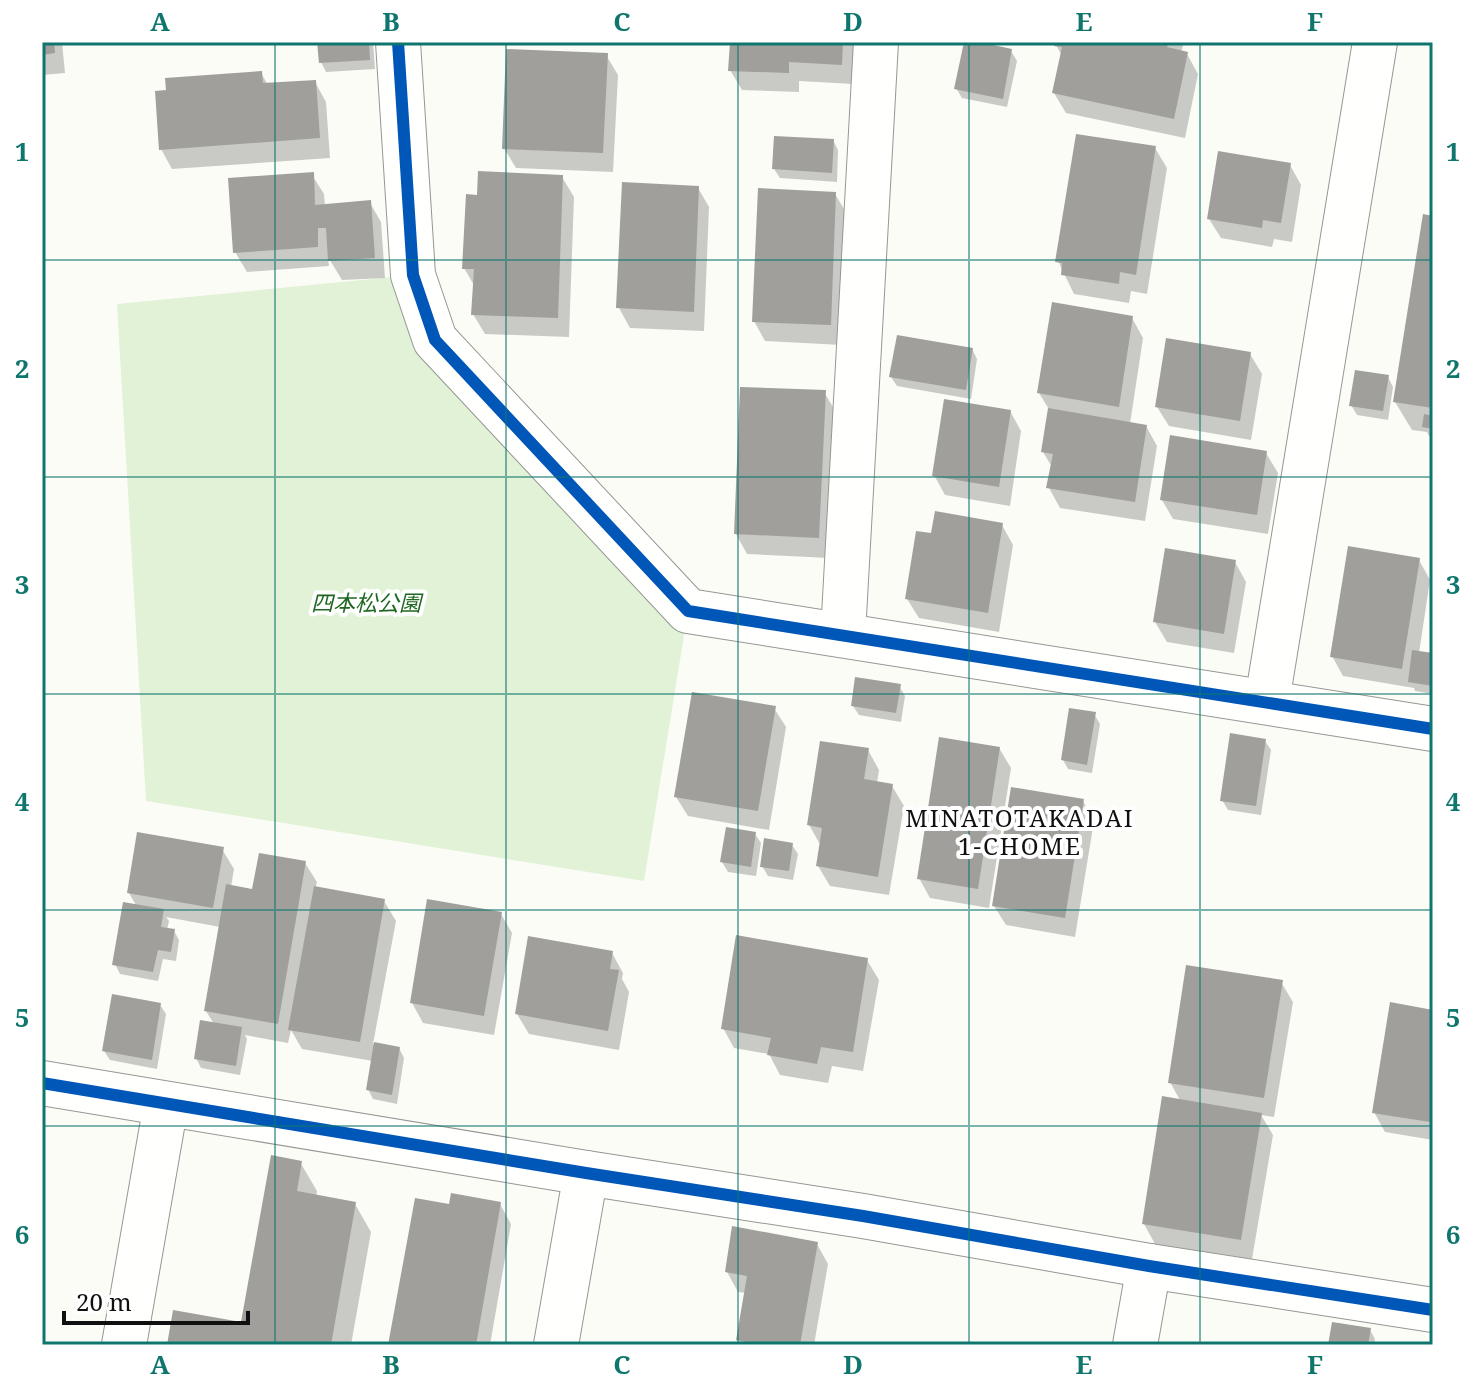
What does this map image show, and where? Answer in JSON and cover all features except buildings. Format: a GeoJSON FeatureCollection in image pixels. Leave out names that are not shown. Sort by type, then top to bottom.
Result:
{"type":"FeatureCollection","features":[{"type":"Feature","properties":{"kind":"street"},"geometry":{"type":"LineString","coordinates":[[398,42],[413,275],[435,340],[688,611],[1433,729]]}},
{"type":"Feature","properties":{"kind":"street"},"geometry":{"type":"LineString","coordinates":[[843,634],[876,42]]}},
{"type":"Feature","properties":{"kind":"street"},"geometry":{"type":"LineString","coordinates":[[1267,701],[1375,42]]}},
{"type":"Feature","properties":{"kind":"street"},"geometry":{"type":"LineString","coordinates":[[42,1083],[1433,1310]]}},
{"type":"Feature","properties":{"kind":"street"},"geometry":{"type":"LineString","coordinates":[[124,1345],[166,1104]]}},
{"type":"Feature","properties":{"kind":"street"},"geometry":{"type":"LineString","coordinates":[[556,1345],[586,1173]]}},
{"type":"Feature","properties":{"kind":"street"},"geometry":{"type":"LineString","coordinates":[[1135,1345],[1149,1266]]}},
{"type":"Feature","properties":{"kind":"green space","name":"四本松公園"},"geometry":{"type":"Polygon","coordinates":[[[413,275],[435,340],[688,611],[644,881],[146,801],[117,304],[413,275]]]}},
{"type":"Feature","properties":{"kind":"cycle path"},"geometry":{"type":"LineString","coordinates":[[398,42],[413,275],[435,340],[688,611],[1433,729]]}},
{"type":"Feature","properties":{"kind":"cycle path"},"geometry":{"type":"LineString","coordinates":[[42,1083],[1433,1310]]}},
{"type":"Feature","properties":{"kind":"district","name":"MINATOTAKADAI 1-CHOME"},"geometry":{"type":"Point","coordinates":[1020,833]}}]}
